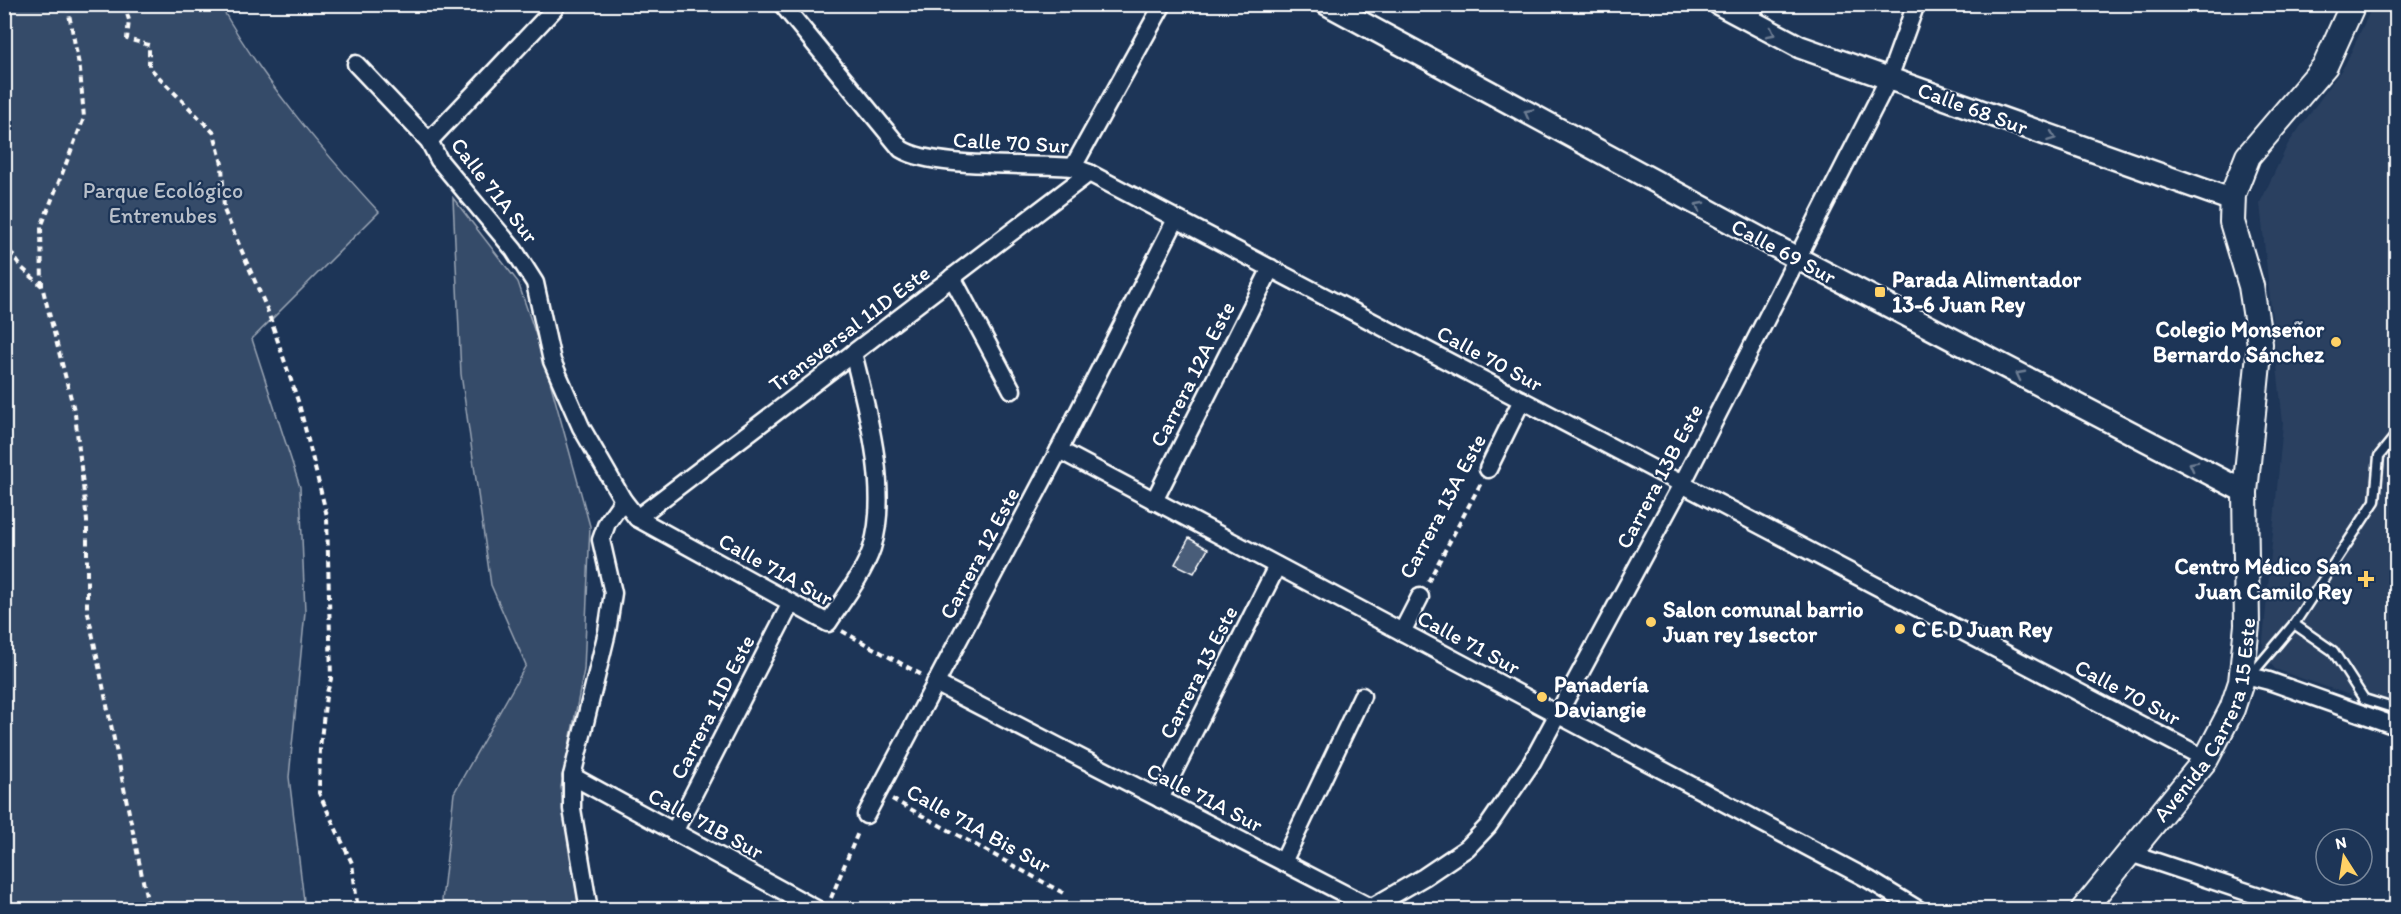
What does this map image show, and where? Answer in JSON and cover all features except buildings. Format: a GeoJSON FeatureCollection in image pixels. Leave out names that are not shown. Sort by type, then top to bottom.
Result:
{"type":"FeatureCollection","features":[{"type":"Feature","properties":{"kind":"main road","name":"Avenida Carrera 15 Este"},"geometry":{"type":"LineString","coordinates":[[2083,909],[2206,759],[2232,709],[2246,675],[2246,492],[2260,344],[2251,286],[2235,236],[2232,200],[2238,176],[2248,156],[2325,66],[2353,4]]}},
{"type":"Feature","properties":{"kind":"street","name":"Calle 70 Sur"},"geometry":{"type":"LineString","coordinates":[[782,4],[901,149],[910,155],[945,161],[1073,167],[1089,173],[2206,759]]}},
{"type":"Feature","properties":{"kind":"street"},"geometry":{"type":"LineString","coordinates":[[1073,167],[1163,4]]}},
{"type":"Feature","properties":{"kind":"street","name":"Calle 69 Sur"},"geometry":{"type":"LineString","coordinates":[[1327,4],[1795,258],[2246,492]]}},
{"type":"Feature","properties":{"kind":"street","name":"Calle 68 Sur"},"geometry":{"type":"LineString","coordinates":[[1719,4],[1752,13],[1800,47],[2232,200]]}},
{"type":"Feature","properties":{"kind":"street","name":"Carrera 13B Este"},"geometry":{"type":"LineString","coordinates":[[1371,909],[1467,848],[1488,826],[1532,762],[1682,484],[1795,258],[1889,78],[1916,4]]}},
{"type":"Feature","properties":{"kind":"street"},"geometry":{"type":"LineString","coordinates":[[429,141],[555,8]]}},
{"type":"Feature","properties":{"kind":"street","name":"Calle 71A Sur"},"geometry":{"type":"LineString","coordinates":[[356,64],[429,141],[439,160],[514,250],[535,283],[552,361],[581,427],[622,500],[637,518],[828,623]]}},
{"type":"Feature","properties":{"kind":"street","name":"Transversal 11D Este"},"geometry":{"type":"LineString","coordinates":[[637,518],[1089,173]]}},
{"type":"Feature","properties":{"kind":"street","name":"Carrera 12 Este"},"geometry":{"type":"LineString","coordinates":[[866,815],[1059,450],[1176,219]]}},
{"type":"Feature","properties":{"kind":"street","name":"Carrera 12A Este"},"geometry":{"type":"LineString","coordinates":[[1154,501],[1271,268]]}},
{"type":"Feature","properties":{"kind":"street"},"geometry":{"type":"LineString","coordinates":[[952,278],[1012,390]]}},
{"type":"Feature","properties":{"kind":"street"},"geometry":{"type":"LineString","coordinates":[[828,623],[861,570],[872,547],[878,503],[872,428],[853,353]]}},
{"type":"Feature","properties":{"kind":"street","name":"Carrera 13A Este"},"geometry":{"type":"LineString","coordinates":[[1488,469],[1522,400]]}},
{"type":"Feature","properties":{"kind":"street","name":"Calle 71 Sur"},"geometry":{"type":"LineString","coordinates":[[1059,450],[1868,879],[1919,909]]}},
{"type":"Feature","properties":{"kind":"street"},"geometry":{"type":"LineString","coordinates":[[589,909],[572,809],[572,776],[607,632],[613,593],[601,540],[607,523],[622,500]]}},
{"type":"Feature","properties":{"kind":"street","name":"Carrera 13 Este"},"geometry":{"type":"LineString","coordinates":[[1160,799],[1277,566]]}},
{"type":"Feature","properties":{"kind":"street","name":"Carrera 13A Este"},"geometry":{"type":"LineString","coordinates":[[1402,632],[1420,597]]}},
{"type":"Feature","properties":{"kind":"street","name":"Carrera 11D Este"},"geometry":{"type":"LineString","coordinates":[[674,832],[791,603]]}},
{"type":"Feature","properties":{"kind":"street"},"geometry":{"type":"LineString","coordinates":[[2246,675],[2397,726]]}},
{"type":"Feature","properties":{"kind":"street","name":"Calle 71A Sur"},"geometry":{"type":"LineString","coordinates":[[935,683],[1371,909]]}},
{"type":"Feature","properties":{"kind":"street"},"geometry":{"type":"LineString","coordinates":[[1283,862],[1362,696]]}},
{"type":"Feature","properties":{"kind":"street","name":"Calle 71B Sur"},"geometry":{"type":"LineString","coordinates":[[572,776],[674,832],[824,904]]}},
{"type":"Feature","properties":{"kind":"street"},"geometry":{"type":"LineString","coordinates":[[2130,854],[2301,909]]}},
{"type":"Feature","properties":{"kind":"lane"},"geometry":{"type":"LineString","coordinates":[[2246,675],[2294,624],[2375,501],[2379,456],[2397,435]]}},
{"type":"Feature","properties":{"kind":"lane"},"geometry":{"type":"LineString","coordinates":[[2294,624],[2333,651],[2364,699],[2397,709]]}},
{"type":"Feature","properties":{"kind":"path"},"geometry":{"type":"LineString","coordinates":[[68,4],[80,70],[84,118],[41,227],[42,286],[75,414],[87,521],[87,608],[149,909]]}},
{"type":"Feature","properties":{"kind":"path"},"geometry":{"type":"LineString","coordinates":[[124,4],[129,20],[127,39],[149,45],[149,68],[214,133],[222,164],[224,210],[267,309],[299,404],[327,516],[331,680],[326,696],[320,748],[319,793],[352,863],[358,909]]}},
{"type":"Feature","properties":{"kind":"path"},"geometry":{"type":"LineString","coordinates":[[4,243],[22,268],[42,286]]}},
{"type":"Feature","properties":{"kind":"path","name":"Carrera 13A Este"},"geometry":{"type":"LineString","coordinates":[[1420,597],[1488,469]]}},
{"type":"Feature","properties":{"kind":"path","name":"Calle 71A Sur"},"geometry":{"type":"LineString","coordinates":[[828,623],[935,683]]}},
{"type":"Feature","properties":{"kind":"path","name":"Calle 71A Bis Sur"},"geometry":{"type":"LineString","coordinates":[[878,791],[1065,894]]}},
{"type":"Feature","properties":{"kind":"path"},"geometry":{"type":"LineString","coordinates":[[824,904],[866,815]]}},
{"type":"Feature","properties":{"kind":"shaded area","name":"Colegio Monseñor Bernardo Sánchez"},"geometry":{"type":"Polygon","coordinates":[[[2373,5],[2396,5],[2396,711],[2275,669],[2262,653],[2283,423],[2260,203],[2288,144],[2345,65],[2373,5]]]}},
{"type":"Feature","properties":{"kind":"green space","name":"Parque Ecológico Entrenubes"},"geometry":{"type":"Polygon","coordinates":[[[5,4],[220,5],[274,87],[335,163],[379,212],[252,339],[300,487],[305,612],[289,777],[305,909],[5,909],[5,4]]]}},
{"type":"Feature","properties":{"kind":"green space"},"geometry":{"type":"Polygon","coordinates":[[[453,198],[518,282],[543,356],[590,526],[584,670],[561,787],[579,909],[441,910],[454,793],[526,665],[491,585],[461,374],[453,198]]]}},
{"type":"Feature","properties":{"kind":"place","name":"Parada Alimentador 13-6 Juan Rey"},"geometry":{"type":"Point","coordinates":[1880,292]}},
{"type":"Feature","properties":{"kind":"place","name":"Colegio Monseñor Bernardo Sánchez"},"geometry":{"type":"Point","coordinates":[2336,342]}},
{"type":"Feature","properties":{"kind":"place","name":"Centro Médico San Juan Camilo Rey"},"geometry":{"type":"Point","coordinates":[2366,579]}},
{"type":"Feature","properties":{"kind":"place","name":"Salon comunal barrio Juan rey 1sector"},"geometry":{"type":"Point","coordinates":[1651,622]}},
{"type":"Feature","properties":{"kind":"place","name":"C E D Juan Rey"},"geometry":{"type":"Point","coordinates":[1900,629]}},
{"type":"Feature","properties":{"kind":"place","name":"Panadería Daviangie"},"geometry":{"type":"Point","coordinates":[1542,697]}}]}
